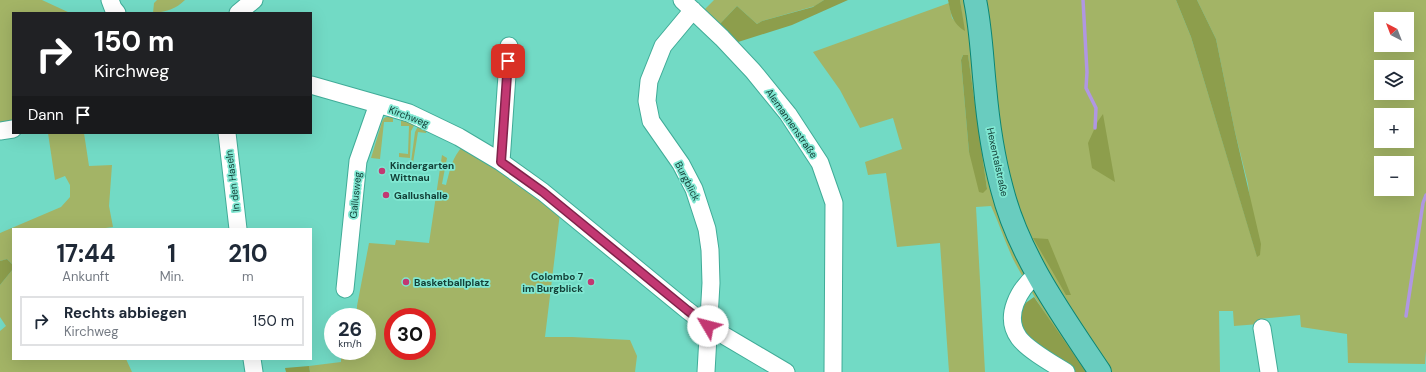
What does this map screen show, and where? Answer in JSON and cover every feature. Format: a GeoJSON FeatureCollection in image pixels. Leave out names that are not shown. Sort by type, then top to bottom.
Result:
{"type":"FeatureCollection","features":[{"type":"Feature","properties":{"kind":"main road","name":"Hexentalstraße"},"geometry":{"type":"LineString","coordinates":[[975,0],[985,88],[1002,190],[1016,229],[1037,274],[1100,372]]}},
{"type":"Feature","properties":{"kind":"street"},"geometry":{"type":"LineString","coordinates":[[110,0],[116,12]]}},
{"type":"Feature","properties":{"kind":"street"},"geometry":{"type":"LineString","coordinates":[[239,12],[254,0]]}},
{"type":"Feature","properties":{"kind":"street","name":"Burgblick"},"geometry":{"type":"LineString","coordinates":[[688,5],[663,46],[649,81],[647,101],[651,121],[681,164],[694,189],[707,229],[710,250],[711,276],[706,372]]}},
{"type":"Feature","properties":{"kind":"street","name":"Alemannenstraße"},"geometry":{"type":"LineString","coordinates":[[688,5],[753,71],[788,114],[820,164],[834,204],[833,372]]}},
{"type":"Feature","properties":{"kind":"street"},"geometry":{"type":"LineString","coordinates":[[501,162],[509,46]]}},
{"type":"Feature","properties":{"kind":"street","name":"Kirchweg"},"geometry":{"type":"LineString","coordinates":[[312,86],[409,113],[459,138],[501,162],[543,192],[708,326],[786,372]]}},
{"type":"Feature","properties":{"kind":"street","name":"Gallusweg"},"geometry":{"type":"LineString","coordinates":[[345,289],[358,161],[378,104]]}},
{"type":"Feature","properties":{"kind":"street"},"geometry":{"type":"LineString","coordinates":[[0,132],[12,129]]}},
{"type":"Feature","properties":{"kind":"street","name":"In den Haseln"},"geometry":{"type":"LineString","coordinates":[[227,134],[238,228]]}},
{"type":"Feature","properties":{"kind":"street"},"geometry":{"type":"LineString","coordinates":[[1037,274],[1029,281],[1020,293],[1014,305],[1012,321],[1019,338],[1033,351],[1066,372]]}},
{"type":"Feature","properties":{"kind":"street"},"geometry":{"type":"LineString","coordinates":[[1262,328],[1269,372]]}},
{"type":"Feature","properties":{"kind":"street"},"geometry":{"type":"LineString","coordinates":[[252,360],[254,372]]}},
{"type":"Feature","properties":{"kind":"green space"},"geometry":{"type":"Polygon","coordinates":[[[0,0],[42,0],[68,12],[12,12],[12,122],[0,125],[0,0]]]}},
{"type":"Feature","properties":{"kind":"green space"},"geometry":{"type":"Polygon","coordinates":[[[157,0],[185,0],[178,6],[162,12],[153,12],[154,3],[157,0]]]}},
{"type":"Feature","properties":{"kind":"green space"},"geometry":{"type":"Polygon","coordinates":[[[714,0],[824,0],[815,6],[762,21],[757,24],[737,6],[717,27],[702,12],[714,0]]]}},
{"type":"Feature","properties":{"kind":"green space"},"geometry":{"type":"Polygon","coordinates":[[[824,0],[848,0],[792,25],[735,43],[717,27],[737,6],[757,24],[762,21],[813,7],[824,0]]]}},
{"type":"Feature","properties":{"kind":"green space"},"geometry":{"type":"Polygon","coordinates":[[[948,0],[960,0],[965,31],[957,25],[951,14],[948,0]]]}},
{"type":"Feature","properties":{"kind":"green space"},"geometry":{"type":"Polygon","coordinates":[[[960,0],[1176,0],[1191,37],[1257,256],[1248,184],[1235,132],[1216,39],[1197,0],[1426,0],[1425,364],[1348,363],[1347,334],[1301,327],[1300,315],[1259,319],[1259,324],[1234,326],[1233,311],[1219,311],[1220,372],[1086,372],[1048,317],[1021,274],[1010,253],[991,206],[976,207],[985,372],[949,372],[940,243],[897,247],[886,173],[868,175],[865,162],[902,149],[893,118],[860,128],[840,90],[813,52],[949,3],[952,18],[964,30],[960,0]],[[963,55],[961,60],[969,152],[987,189],[968,56],[963,55]]]}},
{"type":"Feature","properties":{"kind":"green space"},"geometry":{"type":"Polygon","coordinates":[[[1176,0],[1197,0],[1216,39],[1235,132],[1261,244],[1260,255],[1257,257],[1191,37],[1176,0]]]}},
{"type":"Feature","properties":{"kind":"green space"},"geometry":{"type":"Polygon","coordinates":[[[963,55],[968,55],[987,189],[983,193],[979,192],[969,152],[961,60],[963,55]]]}},
{"type":"Feature","properties":{"kind":"green space"},"geometry":{"type":"Polygon","coordinates":[[[1103,114],[1115,182],[1092,168],[1088,143],[1098,121],[1103,114]]]}},
{"type":"Feature","properties":{"kind":"green space"},"geometry":{"type":"Polygon","coordinates":[[[393,116],[393,122],[384,122],[380,159],[371,158],[382,122],[384,118],[393,116]]]}},
{"type":"Feature","properties":{"kind":"green space"},"geometry":{"type":"Polygon","coordinates":[[[401,119],[415,124],[411,131],[410,158],[399,157],[399,153],[408,154],[409,126],[401,126],[401,119]]]}},
{"type":"Feature","properties":{"kind":"green space"},"geometry":{"type":"Polygon","coordinates":[[[418,126],[427,129],[426,133],[418,132],[413,163],[411,162],[415,132],[418,126]]]}},
{"type":"Feature","properties":{"kind":"green space"},"geometry":{"type":"Polygon","coordinates":[[[48,134],[84,134],[89,166],[112,165],[109,206],[113,227],[12,228],[12,264],[7,259],[0,261],[0,233],[61,207],[70,197],[70,185],[65,176],[55,180],[48,134]]]}},
{"type":"Feature","properties":{"kind":"green space"},"geometry":{"type":"Polygon","coordinates":[[[463,146],[560,213],[545,337],[630,340],[637,356],[635,372],[310,372],[309,366],[341,362],[341,360],[376,360],[376,308],[357,308],[369,243],[395,245],[396,240],[429,243],[442,155],[447,158],[442,184],[446,185],[456,155],[463,146]]]}},
{"type":"Feature","properties":{"kind":"green space"},"geometry":{"type":"Polygon","coordinates":[[[1033,238],[1048,239],[1071,295],[1066,295],[1033,238]]]}},
{"type":"Feature","properties":{"kind":"green space"},"geometry":{"type":"Polygon","coordinates":[[[7,259],[12,264],[12,270],[0,285],[0,261],[7,259]]]}},
{"type":"Feature","properties":{"kind":"green space"},"geometry":{"type":"Polygon","coordinates":[[[12,270],[12,360],[126,360],[132,372],[0,372],[0,331],[6,326],[0,317],[0,285],[12,270]]]}},
{"type":"Feature","properties":{"kind":"green space"},"geometry":{"type":"Polygon","coordinates":[[[1034,297],[1086,372],[1073,372],[1023,333],[1019,315],[1021,308],[1034,297]]]}},
{"type":"Feature","properties":{"kind":"green space"},"geometry":{"type":"Polygon","coordinates":[[[309,366],[310,372],[286,372],[285,368],[309,366]]]}},
{"type":"Feature","properties":{"kind":"waterway"},"geometry":{"type":"LineString","coordinates":[[1083,0],[1087,72],[1086,88],[1096,108],[1095,128]]}},
{"type":"Feature","properties":{"kind":"waterway"},"geometry":{"type":"LineString","coordinates":[[1406,316],[1423,203],[1426,195]]}},
{"type":"Feature","properties":{"kind":"place","name":"Kindergarten Wittnau"},"geometry":{"type":"Point","coordinates":[382,171]}},
{"type":"Feature","properties":{"kind":"place","name":"Gallushalle"},"geometry":{"type":"Point","coordinates":[386,195]}},
{"type":"Feature","properties":{"kind":"place","name":"Basketballplatz"},"geometry":{"type":"Point","coordinates":[406,282]}},
{"type":"Feature","properties":{"kind":"place","name":"Colombo 7 im Burgblick"},"geometry":{"type":"Point","coordinates":[591,282]}},
{"type":"Feature","properties":{"kind":"route"},"geometry":{"type":"LineString","coordinates":[[508,61],[501,162],[543,192],[708,326]]}}]}
